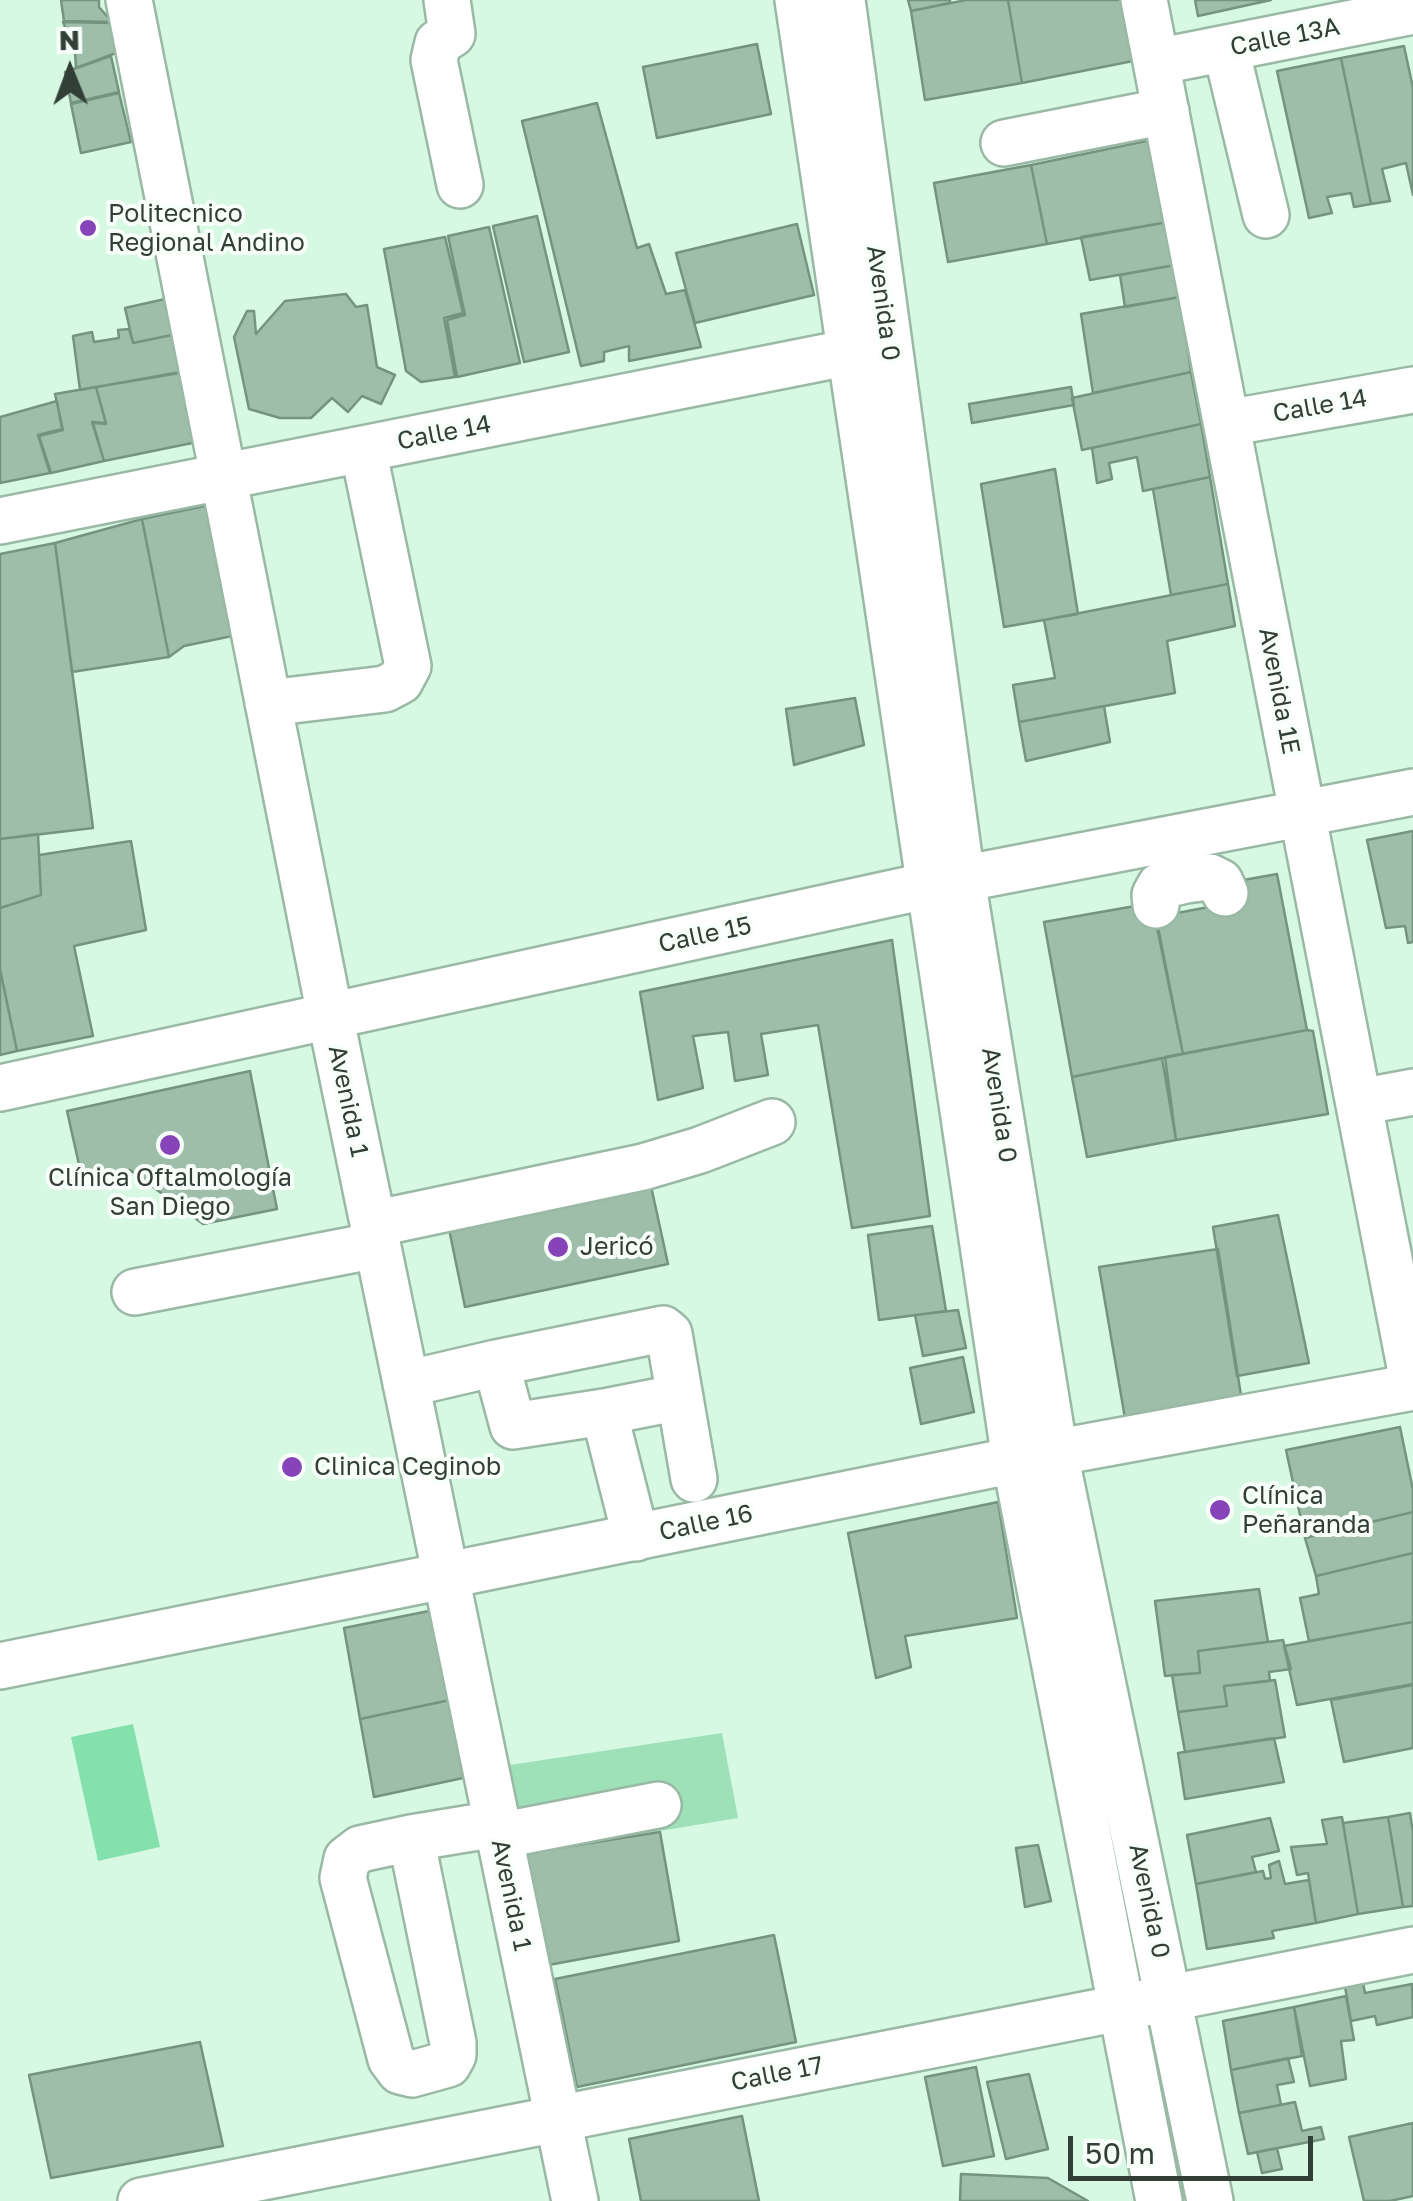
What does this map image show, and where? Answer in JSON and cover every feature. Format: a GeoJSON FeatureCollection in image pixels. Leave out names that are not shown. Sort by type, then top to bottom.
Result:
{"type":"FeatureCollection","features":[{"type":"Feature","properties":{"kind":"street","name":"Avenida 1"},"geometry":{"type":"LineString","coordinates":[[128,0],[330,1015],[575,2201]]}},
{"type":"Feature","properties":{"kind":"street"},"geometry":{"type":"LineString","coordinates":[[447,0],[452,34],[438,44],[434,60],[460,186]]}},
{"type":"Feature","properties":{"kind":"street","name":"Avenida 0"},"geometry":{"type":"LineString","coordinates":[[798,0],[871,348]]}},
{"type":"Feature","properties":{"kind":"street","name":"Avenida 0"},"geometry":{"type":"LineString","coordinates":[[842,0],[871,348],[946,882],[1122,2005],[1160,2201]]}},
{"type":"Feature","properties":{"kind":"street","name":"Avenida 1E"},"geometry":{"type":"LineString","coordinates":[[1144,0],[1413,1385]]}},
{"type":"Feature","properties":{"kind":"street","name":"Calle 13A"},"geometry":{"type":"LineString","coordinates":[[1156,62],[1413,12]]}},
{"type":"Feature","properties":{"kind":"street"},"geometry":{"type":"LineString","coordinates":[[1226,48],[1266,214]]}},
{"type":"Feature","properties":{"kind":"street"},"geometry":{"type":"LineString","coordinates":[[1004,144],[1166,111]]}},
{"type":"Feature","properties":{"kind":"street"},"geometry":{"type":"LineString","coordinates":[[1178,174],[1250,158]]}},
{"type":"Feature","properties":{"kind":"street","name":"Calle 14"},"geometry":{"type":"LineString","coordinates":[[0,521],[871,348]]}},
{"type":"Feature","properties":{"kind":"street","name":"Calle 14"},"geometry":{"type":"LineString","coordinates":[[1227,423],[1413,390]]}},
{"type":"Feature","properties":{"kind":"street"},"geometry":{"type":"LineString","coordinates":[[268,703],[386,689],[400,681],[408,666],[363,449]]}},
{"type":"Feature","properties":{"kind":"street","name":"Calle 15"},"geometry":{"type":"LineString","coordinates":[[0,1088],[946,882],[1186,879],[1302,813],[1413,792]]}},
{"type":"Feature","properties":{"kind":"street"},"geometry":{"type":"LineString","coordinates":[[1359,1102],[1413,1092]]}},
{"type":"Feature","properties":{"kind":"street"},"geometry":{"type":"LineString","coordinates":[[135,1292],[643,1167],[772,1122]]}},
{"type":"Feature","properties":{"kind":"street"},"geometry":{"type":"LineString","coordinates":[[406,1384],[663,1329],[669,1334],[694,1479]]}},
{"type":"Feature","properties":{"kind":"street"},"geometry":{"type":"LineString","coordinates":[[496,1363],[513,1426],[680,1398]]}},
{"type":"Feature","properties":{"kind":"street","name":"Calle 16"},"geometry":{"type":"LineString","coordinates":[[0,1666],[1035,1457],[1413,1385]]}},
{"type":"Feature","properties":{"kind":"street"},"geometry":{"type":"LineString","coordinates":[[604,1412],[636,1538]]}},
{"type":"Feature","properties":{"kind":"street","name":"Avenida 0"},"geometry":{"type":"LineString","coordinates":[[1035,1457],[1170,1996],[1210,2201]]}},
{"type":"Feature","properties":{"kind":"street"},"geometry":{"type":"LineString","coordinates":[[411,1838],[454,2044],[448,2064],[412,2074],[400,2071],[391,2058],[342,1878],[346,1859],[360,1848],[411,1838],[497,1830],[658,1806]]}},
{"type":"Feature","properties":{"kind":"street","name":"Calle 17"},"geometry":{"type":"LineString","coordinates":[[141,2201],[1413,1950]]}},
{"type":"Feature","properties":{"kind":"shaded area"},"geometry":{"type":"Polygon","coordinates":[[[133,1724],[160,1847],[98,1861],[71,1737],[133,1724]]]}},
{"type":"Feature","properties":{"kind":"shaded area"},"geometry":{"type":"Polygon","coordinates":[[[722,1733],[738,1818],[527,1853],[510,1765],[722,1733]]]}},
{"type":"Feature","properties":{"kind":"building"},"geometry":{"type":"Polygon","coordinates":[[[61,0],[99,0],[99,7],[112,22],[64,21],[61,0]]]}},
{"type":"Feature","properties":{"kind":"building"},"geometry":{"type":"Polygon","coordinates":[[[908,0],[950,0],[950,3],[911,11],[908,0]]]}},
{"type":"Feature","properties":{"kind":"building"},"geometry":{"type":"Polygon","coordinates":[[[966,0],[1008,0],[1022,83],[925,100],[911,11],[966,0]]]}},
{"type":"Feature","properties":{"kind":"building"},"geometry":{"type":"Polygon","coordinates":[[[1008,0],[1126,0],[1138,60],[1022,83],[1008,0]]]}},
{"type":"Feature","properties":{"kind":"building"},"geometry":{"type":"Polygon","coordinates":[[[1195,0],[1271,0],[1198,16],[1195,0]]]}},
{"type":"Feature","properties":{"kind":"building"},"geometry":{"type":"Polygon","coordinates":[[[63,22],[112,23],[116,53],[76,68],[75,52],[63,22]]]}},
{"type":"Feature","properties":{"kind":"building"},"geometry":{"type":"Polygon","coordinates":[[[757,44],[771,114],[657,138],[643,67],[757,44]]]}},
{"type":"Feature","properties":{"kind":"building"},"geometry":{"type":"Polygon","coordinates":[[[1404,46],[1413,88],[1413,195],[1406,163],[1382,169],[1390,201],[1371,204],[1341,58],[1404,46]]]}},
{"type":"Feature","properties":{"kind":"building"},"geometry":{"type":"Polygon","coordinates":[[[111,56],[119,92],[71,103],[65,72],[111,56]]]}},
{"type":"Feature","properties":{"kind":"building"},"geometry":{"type":"Polygon","coordinates":[[[1341,58],[1371,204],[1354,207],[1351,193],[1327,197],[1332,213],[1309,218],[1277,71],[1341,58]]]}},
{"type":"Feature","properties":{"kind":"building"},"geometry":{"type":"Polygon","coordinates":[[[119,93],[131,142],[81,153],[71,104],[119,93]]]}},
{"type":"Feature","properties":{"kind":"building"},"geometry":{"type":"Polygon","coordinates":[[[597,103],[637,248],[649,244],[666,294],[685,290],[701,347],[629,361],[629,346],[604,352],[604,361],[581,366],[522,121],[597,103]]]}},
{"type":"Feature","properties":{"kind":"building"},"geometry":{"type":"Polygon","coordinates":[[[1151,140],[1168,222],[1047,244],[1031,165],[1151,140]]]}},
{"type":"Feature","properties":{"kind":"building"},"geometry":{"type":"Polygon","coordinates":[[[1031,165],[1047,244],[948,262],[934,183],[1031,165]]]}},
{"type":"Feature","properties":{"kind":"building"},"geometry":{"type":"Polygon","coordinates":[[[537,216],[569,352],[524,362],[493,226],[537,216]]]}},
{"type":"Feature","properties":{"kind":"building"},"geometry":{"type":"Polygon","coordinates":[[[1168,222],[1175,265],[1090,280],[1081,237],[1168,222]]]}},
{"type":"Feature","properties":{"kind":"building"},"geometry":{"type":"Polygon","coordinates":[[[797,224],[814,295],[695,323],[676,253],[797,224]]]}},
{"type":"Feature","properties":{"kind":"building"},"geometry":{"type":"Polygon","coordinates":[[[489,227],[520,363],[457,377],[447,320],[465,315],[448,236],[489,227]]]}},
{"type":"Feature","properties":{"kind":"building"},"geometry":{"type":"Polygon","coordinates":[[[445,237],[463,313],[444,318],[455,377],[421,382],[406,371],[384,249],[445,237]]]}},
{"type":"Feature","properties":{"kind":"building"},"geometry":{"type":"Polygon","coordinates":[[[1175,265],[1180,297],[1125,307],[1120,275],[1175,265]]]}},
{"type":"Feature","properties":{"kind":"building"},"geometry":{"type":"Polygon","coordinates":[[[346,294],[356,307],[367,305],[377,367],[395,375],[381,404],[362,396],[348,412],[332,398],[311,418],[280,418],[249,409],[234,337],[247,311],[254,311],[256,334],[285,301],[346,294]]]}},
{"type":"Feature","properties":{"kind":"building"},"geometry":{"type":"Polygon","coordinates":[[[1180,297],[1191,372],[1093,393],[1081,314],[1180,297]]]}},
{"type":"Feature","properties":{"kind":"building"},"geometry":{"type":"Polygon","coordinates":[[[165,299],[172,335],[133,343],[125,308],[165,299]]]}},
{"type":"Feature","properties":{"kind":"building"},"geometry":{"type":"Polygon","coordinates":[[[129,329],[133,343],[172,335],[180,372],[80,390],[73,336],[92,332],[94,342],[119,338],[118,330],[129,329]]]}},
{"type":"Feature","properties":{"kind":"building"},"geometry":{"type":"Polygon","coordinates":[[[1191,372],[1201,424],[1082,450],[1072,398],[1191,372]]]}},
{"type":"Feature","properties":{"kind":"building"},"geometry":{"type":"Polygon","coordinates":[[[180,373],[197,442],[104,461],[93,423],[106,424],[96,387],[180,373]]]}},
{"type":"Feature","properties":{"kind":"building"},"geometry":{"type":"Polygon","coordinates":[[[96,387],[106,423],[92,422],[104,461],[51,473],[39,436],[63,430],[55,394],[96,387]]]}},
{"type":"Feature","properties":{"kind":"building"},"geometry":{"type":"Polygon","coordinates":[[[1071,387],[1074,405],[972,423],[969,404],[1071,387]]]}},
{"type":"Feature","properties":{"kind":"building"},"geometry":{"type":"Polygon","coordinates":[[[57,401],[62,429],[38,435],[50,473],[0,483],[0,417],[57,401]]]}},
{"type":"Feature","properties":{"kind":"building"},"geometry":{"type":"Polygon","coordinates":[[[1201,424],[1210,477],[1143,491],[1137,457],[1109,463],[1112,479],[1097,483],[1092,448],[1201,424]]]}},
{"type":"Feature","properties":{"kind":"building"},"geometry":{"type":"Polygon","coordinates":[[[1055,469],[1078,614],[1004,627],[981,484],[1055,469]]]}},
{"type":"Feature","properties":{"kind":"building"},"geometry":{"type":"Polygon","coordinates":[[[1210,477],[1228,584],[1171,595],[1153,489],[1210,477]]]}},
{"type":"Feature","properties":{"kind":"building"},"geometry":{"type":"Polygon","coordinates":[[[210,505],[237,635],[184,646],[169,657],[142,519],[210,505]]]}},
{"type":"Feature","properties":{"kind":"building"},"geometry":{"type":"Polygon","coordinates":[[[142,519],[169,657],[72,672],[55,543],[142,519]]]}},
{"type":"Feature","properties":{"kind":"building"},"geometry":{"type":"Polygon","coordinates":[[[55,543],[93,828],[0,839],[0,554],[55,543]]]}},
{"type":"Feature","properties":{"kind":"building"},"geometry":{"type":"Polygon","coordinates":[[[1228,584],[1235,626],[1167,641],[1175,693],[1019,722],[1013,685],[1055,678],[1044,620],[1228,584]]]}},
{"type":"Feature","properties":{"kind":"building"},"geometry":{"type":"Polygon","coordinates":[[[855,698],[864,745],[794,765],[786,709],[855,698]]]}},
{"type":"Feature","properties":{"kind":"building"},"geometry":{"type":"Polygon","coordinates":[[[1104,706],[1110,742],[1026,761],[1019,722],[1104,706]]]}},
{"type":"Feature","properties":{"kind":"building"},"geometry":{"type":"Polygon","coordinates":[[[1413,831],[1413,942],[1408,943],[1405,926],[1386,928],[1367,840],[1413,831]]]}},
{"type":"Feature","properties":{"kind":"building"},"geometry":{"type":"Polygon","coordinates":[[[38,834],[41,895],[0,908],[0,839],[38,834]]]}},
{"type":"Feature","properties":{"kind":"building"},"geometry":{"type":"Polygon","coordinates":[[[131,841],[146,930],[74,946],[93,1036],[17,1051],[0,969],[0,908],[41,895],[39,855],[131,841]]]}},
{"type":"Feature","properties":{"kind":"building"},"geometry":{"type":"Polygon","coordinates":[[[1277,874],[1307,1030],[1183,1054],[1156,917],[1214,906],[1210,886],[1277,874]]]}},
{"type":"Feature","properties":{"kind":"building"},"geometry":{"type":"Polygon","coordinates":[[[1152,903],[1183,1054],[1072,1077],[1044,922],[1152,903]]]}},
{"type":"Feature","properties":{"kind":"building"},"geometry":{"type":"Polygon","coordinates":[[[892,940],[930,1216],[852,1228],[818,1025],[761,1034],[768,1075],[735,1081],[728,1032],[693,1036],[703,1088],[658,1100],[640,992],[892,940]]]}},
{"type":"Feature","properties":{"kind":"building"},"geometry":{"type":"Polygon","coordinates":[[[0,969],[17,1051],[0,1055],[0,969]]]}},
{"type":"Feature","properties":{"kind":"building"},"geometry":{"type":"Polygon","coordinates":[[[1313,1031],[1328,1114],[1176,1140],[1165,1057],[1313,1031]]]}},
{"type":"Feature","properties":{"kind":"building"},"geometry":{"type":"Polygon","coordinates":[[[1162,1058],[1176,1140],[1087,1157],[1072,1077],[1162,1058]]]}},
{"type":"Feature","properties":{"kind":"building","name":"Clínica Oftalmología San Diego"},"geometry":{"type":"Polygon","coordinates":[[[250,1071],[277,1209],[203,1224],[130,1170],[82,1178],[67,1111],[250,1071]]]}},
{"type":"Feature","properties":{"kind":"building","name":"Jericó"},"geometry":{"type":"Polygon","coordinates":[[[651,1186],[668,1264],[465,1307],[449,1229],[651,1186]]]}},
{"type":"Feature","properties":{"kind":"building"},"geometry":{"type":"Polygon","coordinates":[[[1278,1215],[1309,1363],[1237,1376],[1213,1227],[1278,1215]]]}},
{"type":"Feature","properties":{"kind":"building"},"geometry":{"type":"Polygon","coordinates":[[[932,1226],[946,1311],[879,1320],[868,1235],[932,1226]]]}},
{"type":"Feature","properties":{"kind":"building"},"geometry":{"type":"Polygon","coordinates":[[[1218,1249],[1242,1402],[1126,1424],[1099,1267],[1218,1249]]]}},
{"type":"Feature","properties":{"kind":"building"},"geometry":{"type":"Polygon","coordinates":[[[958,1310],[966,1348],[923,1356],[915,1315],[958,1310]]]}},
{"type":"Feature","properties":{"kind":"building"},"geometry":{"type":"Polygon","coordinates":[[[963,1357],[974,1412],[921,1424],[910,1368],[963,1357]]]}},
{"type":"Feature","properties":{"kind":"building"},"geometry":{"type":"Polygon","coordinates":[[[1400,1427],[1413,1490],[1413,1512],[1305,1538],[1286,1450],[1400,1427]]]}},
{"type":"Feature","properties":{"kind":"building"},"geometry":{"type":"Polygon","coordinates":[[[998,1502],[1017,1618],[905,1636],[911,1667],[876,1678],[848,1533],[998,1502]]]}},
{"type":"Feature","properties":{"kind":"building"},"geometry":{"type":"Polygon","coordinates":[[[1413,1512],[1413,1553],[1316,1576],[1305,1538],[1413,1512]]]}},
{"type":"Feature","properties":{"kind":"building"},"geometry":{"type":"Polygon","coordinates":[[[1413,1553],[1413,1622],[1309,1641],[1300,1598],[1319,1594],[1316,1576],[1413,1553]]]}},
{"type":"Feature","properties":{"kind":"building"},"geometry":{"type":"Polygon","coordinates":[[[1259,1589],[1268,1642],[1198,1651],[1200,1673],[1165,1676],[1155,1601],[1259,1589]]]}},
{"type":"Feature","properties":{"kind":"building"},"geometry":{"type":"Polygon","coordinates":[[[434,1610],[450,1700],[360,1719],[344,1628],[434,1610]]]}},
{"type":"Feature","properties":{"kind":"building"},"geometry":{"type":"Polygon","coordinates":[[[1413,1622],[1413,1684],[1297,1705],[1284,1646],[1413,1622]]]}},
{"type":"Feature","properties":{"kind":"building"},"geometry":{"type":"Polygon","coordinates":[[[1283,1640],[1291,1669],[1269,1672],[1270,1681],[1224,1686],[1227,1706],[1178,1712],[1172,1675],[1200,1673],[1198,1651],[1283,1640]]]}},
{"type":"Feature","properties":{"kind":"building"},"geometry":{"type":"Polygon","coordinates":[[[1275,1680],[1285,1737],[1185,1752],[1178,1712],[1227,1706],[1224,1686],[1275,1680]]]}},
{"type":"Feature","properties":{"kind":"building"},"geometry":{"type":"Polygon","coordinates":[[[1413,1685],[1413,1748],[1344,1762],[1331,1700],[1413,1685]]]}},
{"type":"Feature","properties":{"kind":"building"},"geometry":{"type":"Polygon","coordinates":[[[450,1700],[463,1778],[374,1797],[360,1719],[450,1700]]]}},
{"type":"Feature","properties":{"kind":"building"},"geometry":{"type":"Polygon","coordinates":[[[1274,1738],[1284,1782],[1185,1799],[1178,1753],[1274,1738]]]}},
{"type":"Feature","properties":{"kind":"building"},"geometry":{"type":"Polygon","coordinates":[[[1410,1813],[1413,1906],[1403,1907],[1388,1817],[1410,1813]]]}},
{"type":"Feature","properties":{"kind":"building"},"geometry":{"type":"Polygon","coordinates":[[[1342,1817],[1358,1914],[1316,1923],[1308,1873],[1297,1875],[1291,1847],[1327,1844],[1322,1820],[1342,1817]]]}},
{"type":"Feature","properties":{"kind":"building"},"geometry":{"type":"Polygon","coordinates":[[[1388,1817],[1403,1907],[1358,1914],[1343,1823],[1388,1817]]]}},
{"type":"Feature","properties":{"kind":"building"},"geometry":{"type":"Polygon","coordinates":[[[1270,1818],[1279,1851],[1252,1857],[1256,1872],[1196,1884],[1187,1835],[1270,1818]]]}},
{"type":"Feature","properties":{"kind":"building"},"geometry":{"type":"Polygon","coordinates":[[[660,1832],[679,1941],[543,1966],[527,1853],[660,1832]]]}},
{"type":"Feature","properties":{"kind":"building"},"geometry":{"type":"Polygon","coordinates":[[[1038,1845],[1051,1901],[1025,1907],[1016,1848],[1038,1845]]]}},
{"type":"Feature","properties":{"kind":"building"},"geometry":{"type":"Polygon","coordinates":[[[1279,1861],[1285,1884],[1309,1880],[1316,1923],[1272,1931],[1274,1938],[1207,1949],[1196,1884],[1263,1871],[1265,1879],[1271,1878],[1269,1865],[1279,1861]]]}},
{"type":"Feature","properties":{"kind":"building"},"geometry":{"type":"Polygon","coordinates":[[[774,1935],[796,2042],[577,2087],[555,1979],[774,1935]]]}},
{"type":"Feature","properties":{"kind":"building"},"geometry":{"type":"Polygon","coordinates":[[[1362,1977],[1365,1993],[1412,1984],[1413,2017],[1377,2025],[1375,2016],[1351,2021],[1344,1981],[1362,1977]]]}},
{"type":"Feature","properties":{"kind":"building"},"geometry":{"type":"Polygon","coordinates":[[[1346,1996],[1354,2040],[1341,2041],[1346,2079],[1310,2086],[1294,2007],[1346,1996]]]}},
{"type":"Feature","properties":{"kind":"building"},"geometry":{"type":"Polygon","coordinates":[[[1294,2007],[1302,2056],[1231,2070],[1223,2021],[1294,2007]]]}},
{"type":"Feature","properties":{"kind":"building"},"geometry":{"type":"Polygon","coordinates":[[[200,2042],[223,2146],[51,2178],[29,2075],[200,2042]]]}},
{"type":"Feature","properties":{"kind":"building"},"geometry":{"type":"Polygon","coordinates":[[[1288,2058],[1294,2082],[1277,2085],[1281,2105],[1239,2113],[1231,2070],[1288,2058]]]}},
{"type":"Feature","properties":{"kind":"building"},"geometry":{"type":"Polygon","coordinates":[[[976,2067],[994,2156],[943,2166],[925,2077],[976,2067]]]}},
{"type":"Feature","properties":{"kind":"building"},"geometry":{"type":"Polygon","coordinates":[[[1029,2074],[1048,2149],[1006,2159],[987,2082],[1029,2074]]]}},
{"type":"Feature","properties":{"kind":"building"},"geometry":{"type":"Polygon","coordinates":[[[1295,2102],[1302,2131],[1321,2127],[1324,2139],[1248,2154],[1239,2113],[1295,2102]]]}},
{"type":"Feature","properties":{"kind":"building"},"geometry":{"type":"Polygon","coordinates":[[[742,2116],[759,2201],[641,2201],[629,2139],[742,2116]]]}},
{"type":"Feature","properties":{"kind":"building"},"geometry":{"type":"Polygon","coordinates":[[[1413,2123],[1413,2196],[1364,2201],[1349,2137],[1413,2123]]]}},
{"type":"Feature","properties":{"kind":"building"},"geometry":{"type":"Polygon","coordinates":[[[1277,2148],[1282,2169],[1262,2173],[1257,2152],[1277,2148]]]}},
{"type":"Feature","properties":{"kind":"building"},"geometry":{"type":"Polygon","coordinates":[[[961,2174],[1048,2178],[1088,2201],[960,2201],[961,2174]]]}},
{"type":"Feature","properties":{"kind":"place","name":"Politecnico Regional Andino"},"geometry":{"type":"Point","coordinates":[88,228]}},
{"type":"Feature","properties":{"kind":"place","name":"Clínica Oftalmología San Diego"},"geometry":{"type":"Point","coordinates":[170,1145]}},
{"type":"Feature","properties":{"kind":"place","name":"Jericó"},"geometry":{"type":"Point","coordinates":[558,1247]}},
{"type":"Feature","properties":{"kind":"place","name":"Clinica Ceginob"},"geometry":{"type":"Point","coordinates":[292,1467]}},
{"type":"Feature","properties":{"kind":"place","name":"Clínica Peñaranda"},"geometry":{"type":"Point","coordinates":[1220,1510]}}]}
